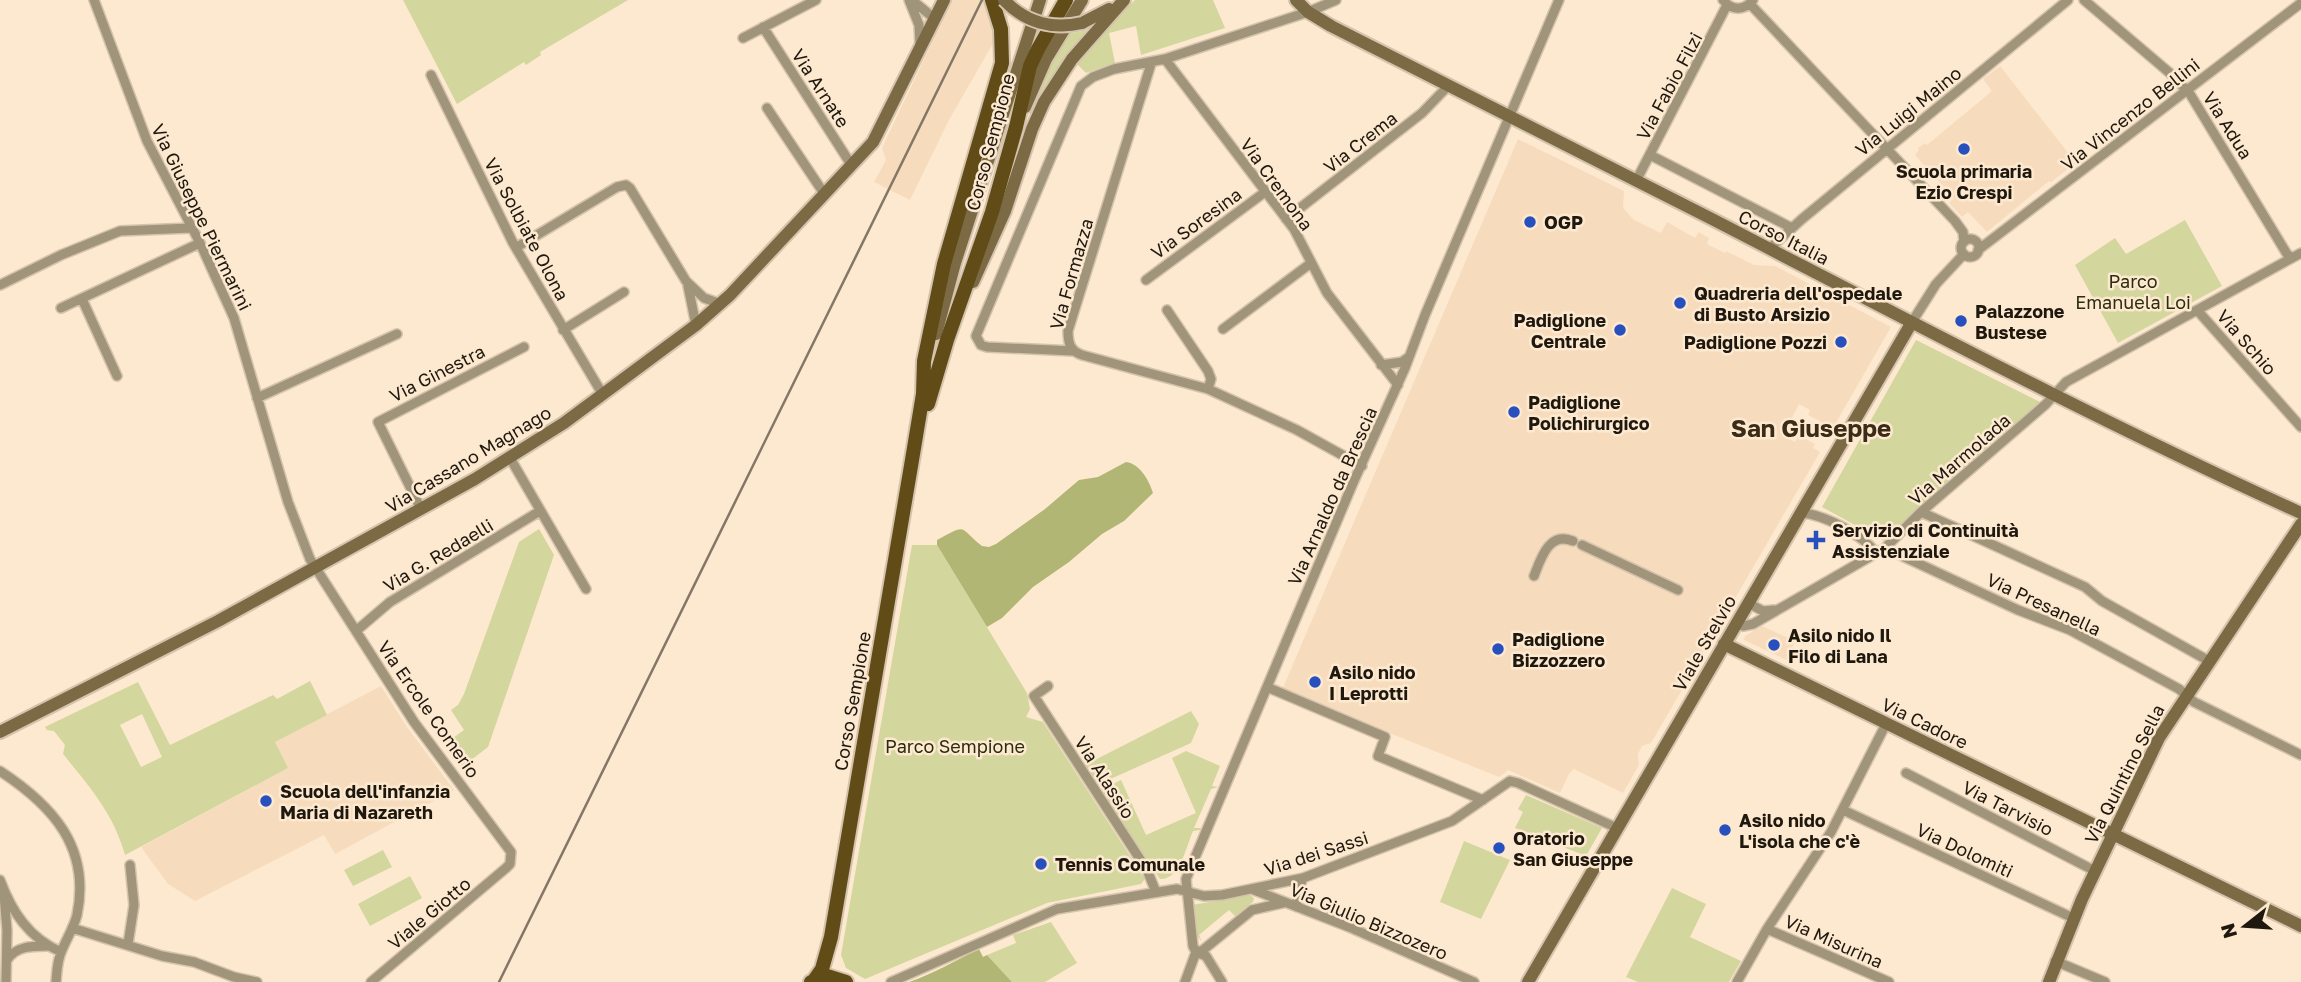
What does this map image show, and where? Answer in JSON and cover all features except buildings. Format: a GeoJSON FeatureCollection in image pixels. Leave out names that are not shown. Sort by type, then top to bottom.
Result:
{"type":"FeatureCollection","features":[{"type":"Feature","properties":{"kind":"main road","name":"Corso Sempione"},"geometry":{"type":"LineString","coordinates":[[813,981],[822,969],[828,949],[923,394],[924,361],[944,264],[1000,71],[1003,50],[1001,30],[992,0]]}},
{"type":"Feature","properties":{"kind":"main road","name":"Corso Sempione"},"geometry":{"type":"LineString","coordinates":[[912,460],[947,340],[992,212],[1016,127],[1025,83],[1034,57],[1066,0]]}},
{"type":"Feature","properties":{"kind":"main road"},"geometry":{"type":"LineString","coordinates":[[828,949],[843,980]]}},
{"type":"Feature","properties":{"kind":"main road"},"geometry":{"type":"LineString","coordinates":[[813,981],[827,976],[843,980]]}},
{"type":"Feature","properties":{"kind":"street","name":"Via Giuseppe Piermarini"},"geometry":{"type":"LineString","coordinates":[[94,0],[147,141],[200,243],[236,324],[295,522],[315,568]]}},
{"type":"Feature","properties":{"kind":"street"},"geometry":{"type":"LineString","coordinates":[[743,38],[816,0]]}},
{"type":"Feature","properties":{"kind":"street"},"geometry":{"type":"LineString","coordinates":[[910,0],[935,19]]}},
{"type":"Feature","properties":{"kind":"street"},"geometry":{"type":"LineString","coordinates":[[910,0],[919,25],[919,51]]}},
{"type":"Feature","properties":{"kind":"street","name":"Via Cassano Magnago"},"geometry":{"type":"LineString","coordinates":[[0,732],[315,568],[510,458],[603,395],[696,325],[721,304],[873,142],[944,0]]}},
{"type":"Feature","properties":{"kind":"street"},"geometry":{"type":"LineString","coordinates":[[1004,0],[1021,14],[1037,22],[1060,26],[1082,23],[1101,15],[1123,0]]}},
{"type":"Feature","properties":{"kind":"street"},"geometry":{"type":"LineString","coordinates":[[923,394],[955,263],[1040,0]]}},
{"type":"Feature","properties":{"kind":"street"},"geometry":{"type":"LineString","coordinates":[[1016,127],[1046,59],[1082,0]]}},
{"type":"Feature","properties":{"kind":"street"},"geometry":{"type":"LineString","coordinates":[[947,340],[1005,211],[1044,102],[1072,59],[1123,0]]}},
{"type":"Feature","properties":{"kind":"street","name":"Corso Italia"},"geometry":{"type":"LineString","coordinates":[[1296,0],[1308,12],[1363,43],[2053,395],[2301,513]]}},
{"type":"Feature","properties":{"kind":"street"},"geometry":{"type":"LineString","coordinates":[[1073,351],[987,346],[981,345],[976,336],[1077,91],[1084,82],[1101,74],[1131,65],[1151,64],[1308,12],[1336,0]]}},
{"type":"Feature","properties":{"kind":"street","name":"Via Arnaldo da Brescia"},"geometry":{"type":"LineString","coordinates":[[1185,889],[1186,879],[1398,385],[1559,0]]}},
{"type":"Feature","properties":{"kind":"street","name":"Via Luigi Maino"},"geometry":{"type":"LineString","coordinates":[[1769,249],[2068,0]]}},
{"type":"Feature","properties":{"kind":"street","name":"Via Adua"},"geometry":{"type":"LineString","coordinates":[[2084,0],[2187,90],[2287,254],[2297,255]]}},
{"type":"Feature","properties":{"kind":"street"},"geometry":{"type":"LineString","coordinates":[[1725,3],[1739,9],[1752,2],[1955,221],[1963,232],[1964,242]]}},
{"type":"Feature","properties":{"kind":"street","name":"Via Fabio Filzi"},"geometry":{"type":"LineString","coordinates":[[1636,181],[1722,19],[1725,3]]}},
{"type":"Feature","properties":{"kind":"street","name":"Via Vincenzo Bellini"},"geometry":{"type":"LineString","coordinates":[[1978,250],[2301,3]]}},
{"type":"Feature","properties":{"kind":"street","name":"Via Arnate"},"geometry":{"type":"LineString","coordinates":[[763,27],[852,166]]}},
{"type":"Feature","properties":{"kind":"street","name":"Via Cremona"},"geometry":{"type":"LineString","coordinates":[[1166,59],[1286,219],[1299,238],[1327,293],[1398,385]]}},
{"type":"Feature","properties":{"kind":"street","name":"Via Formazza"},"geometry":{"type":"LineString","coordinates":[[1151,64],[1068,331],[1073,351],[1208,388],[1297,430],[1362,466]]}},
{"type":"Feature","properties":{"kind":"street","name":"Via Solbiate Olona"},"geometry":{"type":"LineString","coordinates":[[430,75],[517,247],[603,395]]}},
{"type":"Feature","properties":{"kind":"street","name":"Via Crema"},"geometry":{"type":"LineString","coordinates":[[1286,219],[1422,113],[1448,85]]}},
{"type":"Feature","properties":{"kind":"street"},"geometry":{"type":"LineString","coordinates":[[767,108],[825,195]]}},
{"type":"Feature","properties":{"kind":"street"},"geometry":{"type":"LineString","coordinates":[[1650,155],[1792,228]]}},
{"type":"Feature","properties":{"kind":"street"},"geometry":{"type":"LineString","coordinates":[[517,247],[624,185],[630,188],[686,281],[704,298],[721,304]]}},
{"type":"Feature","properties":{"kind":"street","name":"Via Soresina"},"geometry":{"type":"LineString","coordinates":[[1146,279],[1265,192]]}},
{"type":"Feature","properties":{"kind":"street"},"geometry":{"type":"LineString","coordinates":[[0,285],[61,255],[120,231],[191,228]]}},
{"type":"Feature","properties":{"kind":"street"},"geometry":{"type":"LineString","coordinates":[[1974,240],[1978,250],[1973,256],[1964,254],[1961,247],[1964,242],[1974,240]]}},
{"type":"Feature","properties":{"kind":"street"},"geometry":{"type":"LineString","coordinates":[[61,308],[200,243]]}},
{"type":"Feature","properties":{"kind":"street"},"geometry":{"type":"LineString","coordinates":[[1912,322],[1936,284],[1964,254]]}},
{"type":"Feature","properties":{"kind":"street","name":"Via Marmolada"},"geometry":{"type":"LineString","coordinates":[[1736,624],[1754,624],[1885,548],[1921,512],[2066,382],[2297,255]]}},
{"type":"Feature","properties":{"kind":"street"},"geometry":{"type":"LineString","coordinates":[[1223,329],[1311,262]]}},
{"type":"Feature","properties":{"kind":"street"},"geometry":{"type":"LineString","coordinates":[[686,281],[696,325]]}},
{"type":"Feature","properties":{"kind":"street"},"geometry":{"type":"LineString","coordinates":[[563,330],[624,292]]}},
{"type":"Feature","properties":{"kind":"street"},"geometry":{"type":"LineString","coordinates":[[82,299],[117,376]]}},
{"type":"Feature","properties":{"kind":"street"},"geometry":{"type":"LineString","coordinates":[[1167,310],[1208,371],[1211,379],[1208,388]]}},
{"type":"Feature","properties":{"kind":"street","name":"Via Schio"},"geometry":{"type":"LineString","coordinates":[[2197,310],[2301,427]]}},
{"type":"Feature","properties":{"kind":"street","name":"Viale Stelvio"},"geometry":{"type":"LineString","coordinates":[[1528,982],[1912,322]]}},
{"type":"Feature","properties":{"kind":"street"},"geometry":{"type":"LineString","coordinates":[[257,398],[397,334]]}},
{"type":"Feature","properties":{"kind":"street","name":"Via Ginestra"},"geometry":{"type":"LineString","coordinates":[[421,509],[377,422],[524,347]]}},
{"type":"Feature","properties":{"kind":"street"},"geometry":{"type":"LineString","coordinates":[[1381,365],[1402,362],[1409,357]]}},
{"type":"Feature","properties":{"kind":"street"},"geometry":{"type":"LineString","coordinates":[[510,458],[586,589]]}},
{"type":"Feature","properties":{"kind":"street","name":"Via G. Redaelli"},"geometry":{"type":"LineString","coordinates":[[356,631],[390,602],[540,511]]}},
{"type":"Feature","properties":{"kind":"street"},"geometry":{"type":"LineString","coordinates":[[1921,512],[2085,587],[2102,601],[2209,661]]}},
{"type":"Feature","properties":{"kind":"street"},"geometry":{"type":"LineString","coordinates":[[1801,513],[1813,513],[1867,541],[1876,553]]}},
{"type":"Feature","properties":{"kind":"street","name":"Via Quintino Sella"},"geometry":{"type":"LineString","coordinates":[[2049,982],[2073,918],[2159,738],[2301,524]]}},
{"type":"Feature","properties":{"kind":"street"},"geometry":{"type":"LineString","coordinates":[[1534,576],[1543,553],[1551,543],[1561,538],[1578,543],[1678,590]]}},
{"type":"Feature","properties":{"kind":"street","name":"Via Presanella"},"geometry":{"type":"LineString","coordinates":[[1885,548],[2018,610],[2070,631],[2179,689],[2194,702],[2301,755]]}},
{"type":"Feature","properties":{"kind":"street","name":"Via Ercole Comerio"},"geometry":{"type":"LineString","coordinates":[[315,568],[414,722],[506,846],[512,858],[506,868]]}},
{"type":"Feature","properties":{"kind":"street"},"geometry":{"type":"LineString","coordinates":[[1748,603],[1763,611],[1776,610]]}},
{"type":"Feature","properties":{"kind":"street","name":"Via Cadore"},"geometry":{"type":"LineString","coordinates":[[1724,644],[2301,926]]}},
{"type":"Feature","properties":{"kind":"street","name":"Via Alassio"},"geometry":{"type":"LineString","coordinates":[[1048,686],[1034,696],[1147,870],[1156,892]]}},
{"type":"Feature","properties":{"kind":"street"},"geometry":{"type":"LineString","coordinates":[[1267,687],[1385,737],[1378,756],[1483,800]]}},
{"type":"Feature","properties":{"kind":"street"},"geometry":{"type":"LineString","coordinates":[[1737,982],[1767,929],[1832,831],[1886,724]]}},
{"type":"Feature","properties":{"kind":"street"},"geometry":{"type":"LineString","coordinates":[[0,771],[40,800],[70,840],[76,860],[77,912],[61,952],[56,982]]}},
{"type":"Feature","properties":{"kind":"street","name":"Via Tarvisio"},"geometry":{"type":"LineString","coordinates":[[1906,774],[2095,871]]}},
{"type":"Feature","properties":{"kind":"street","name":"Via dei Sassi"},"geometry":{"type":"LineString","coordinates":[[891,982],[1050,911],[1185,889],[1204,897],[1303,878],[1452,821],[1509,782],[1516,782],[1617,828]]}},
{"type":"Feature","properties":{"kind":"street","name":"Via Dolomiti"},"geometry":{"type":"LineString","coordinates":[[1843,810],[2073,918]]}},
{"type":"Feature","properties":{"kind":"street"},"geometry":{"type":"LineString","coordinates":[[128,944],[134,905],[130,865]]}},
{"type":"Feature","properties":{"kind":"street","name":"Viale Giotto"},"geometry":{"type":"LineString","coordinates":[[371,982],[506,868]]}},
{"type":"Feature","properties":{"kind":"street"},"geometry":{"type":"LineString","coordinates":[[1297,907],[1297,893],[1303,878]]}},
{"type":"Feature","properties":{"kind":"street"},"geometry":{"type":"LineString","coordinates":[[2,885],[28,930],[61,952]]}},
{"type":"Feature","properties":{"kind":"street"},"geometry":{"type":"LineString","coordinates":[[2,885],[7,930],[6,982]]}},
{"type":"Feature","properties":{"kind":"street"},"geometry":{"type":"LineString","coordinates":[[1185,889],[1193,946],[1196,952],[1206,956],[1222,982]]}},
{"type":"Feature","properties":{"kind":"street"},"geometry":{"type":"LineString","coordinates":[[1196,952],[1203,950],[1247,913],[1257,900],[1252,889]]}},
{"type":"Feature","properties":{"kind":"street","name":"Via Giulio Bizzozero"},"geometry":{"type":"LineString","coordinates":[[1252,889],[1349,927],[1474,982]]}},
{"type":"Feature","properties":{"kind":"street"},"geometry":{"type":"LineString","coordinates":[[1247,913],[1262,906],[1284,902]]}},
{"type":"Feature","properties":{"kind":"street"},"geometry":{"type":"LineString","coordinates":[[72,928],[257,982]]}},
{"type":"Feature","properties":{"kind":"street","name":"Via Misurina"},"geometry":{"type":"LineString","coordinates":[[1767,929],[1889,982]]}},
{"type":"Feature","properties":{"kind":"street"},"geometry":{"type":"LineString","coordinates":[[7,960],[10,954],[19,949],[49,946]]}},
{"type":"Feature","properties":{"kind":"street"},"geometry":{"type":"LineString","coordinates":[[1185,982],[1196,952]]}},
{"type":"Feature","properties":{"kind":"street"},"geometry":{"type":"LineString","coordinates":[[2055,961],[2105,982]]}},
{"type":"Feature","properties":{"kind":"shaded area"},"geometry":{"type":"Polygon","coordinates":[[[952,0],[1018,0],[949,120],[910,200],[874,182],[886,160],[882,148],[952,0]]]}},
{"type":"Feature","properties":{"kind":"shaded area","name":"Scuola primaria Ezio Crespi"},"geometry":{"type":"Polygon","coordinates":[[[2000,66],[2076,163],[2049,181],[1987,232],[1968,212],[1962,217],[1949,203],[1954,198],[1915,155],[1918,148],[1925,143],[1927,145],[1992,91],[1983,79],[2000,66]]]}},
{"type":"Feature","properties":{"kind":"shaded area"},"geometry":{"type":"Polygon","coordinates":[[[1518,139],[1624,191],[1623,208],[1634,220],[1661,233],[1667,222],[1695,238],[1699,232],[1709,238],[1707,244],[1725,253],[1726,251],[1754,265],[1775,266],[1891,327],[1833,428],[1808,415],[1810,410],[1799,404],[1783,435],[1795,442],[1799,435],[1815,444],[1813,448],[1820,452],[1651,743],[1642,746],[1638,754],[1639,765],[1623,793],[1574,769],[1560,793],[1508,770],[1499,777],[1282,690],[1518,139]]]}},
{"type":"Feature","properties":{"kind":"shaded area","name":"Asilo nido Il Filo di Lana"},"geometry":{"type":"Polygon","coordinates":[[[1762,626],[1795,641],[1787,660],[1744,640],[1745,636],[1762,626]]]}},
{"type":"Feature","properties":{"kind":"shaded area"},"geometry":{"type":"Polygon","coordinates":[[[381,686],[407,727],[454,790],[335,854],[324,835],[195,901],[168,884],[141,847],[288,768],[274,742],[381,686]]]}},
{"type":"Feature","properties":{"kind":"green space"},"geometry":{"type":"Polygon","coordinates":[[[403,0],[628,0],[540,52],[541,55],[526,65],[524,62],[457,104],[403,0]]]}},
{"type":"Feature","properties":{"kind":"green space"},"geometry":{"type":"Polygon","coordinates":[[[1135,0],[1213,0],[1225,28],[1141,55],[1136,26],[1109,33],[1115,63],[1086,73],[1077,64],[1105,29],[1135,0]]]}},
{"type":"Feature","properties":{"kind":"green space"},"geometry":{"type":"Polygon","coordinates":[[[1093,29],[1025,141],[1045,75],[1067,34],[1093,29]]]}},
{"type":"Feature","properties":{"kind":"green space","name":"Parco Emanuela Loi"},"geometry":{"type":"Polygon","coordinates":[[[2185,220],[2222,286],[2118,343],[2075,265],[2115,238],[2126,254],[2185,220]]]}},
{"type":"Feature","properties":{"kind":"green space"},"geometry":{"type":"Polygon","coordinates":[[[1916,340],[2040,402],[2039,407],[1884,541],[1822,507],[1916,340]]]}},
{"type":"Feature","properties":{"kind":"green space"},"geometry":{"type":"Polygon","coordinates":[[[1126,462],[1143,473],[1153,493],[1124,521],[1102,534],[1069,562],[1033,587],[1002,618],[987,627],[937,545],[937,540],[959,529],[982,546],[989,547],[1045,509],[1079,480],[1098,477],[1126,462]]]}},
{"type":"Feature","properties":{"kind":"green space"},"geometry":{"type":"Polygon","coordinates":[[[539,529],[554,555],[488,747],[462,767],[446,743],[464,730],[451,710],[458,705],[464,694],[519,542],[539,529]]]}},
{"type":"Feature","properties":{"kind":"green space","name":"Parco Sempione"},"geometry":{"type":"Polygon","coordinates":[[[912,545],[937,545],[1027,693],[1030,709],[1026,717],[1043,722],[1145,879],[1141,884],[1047,903],[865,979],[846,968],[841,955],[912,545]]]}},
{"type":"Feature","properties":{"kind":"green space"},"geometry":{"type":"Polygon","coordinates":[[[310,681],[327,715],[275,742],[288,768],[125,855],[107,813],[63,754],[65,745],[54,731],[45,727],[138,682],[170,745],[273,695],[277,699],[310,681]],[[142,714],[120,725],[141,767],[162,757],[142,714]]]}},
{"type":"Feature","properties":{"kind":"green space"},"geometry":{"type":"Polygon","coordinates":[[[1191,711],[1199,724],[1191,743],[1097,785],[1083,766],[1191,711]]]}},
{"type":"Feature","properties":{"kind":"green space"},"geometry":{"type":"Polygon","coordinates":[[[1186,751],[1220,766],[1212,786],[1218,787],[1211,789],[1194,828],[1201,828],[1193,831],[1177,868],[1167,878],[1160,879],[1100,790],[1121,780],[1146,835],[1196,813],[1172,758],[1186,751]]]}},
{"type":"Feature","properties":{"kind":"green space"},"geometry":{"type":"Polygon","coordinates":[[[1526,795],[1602,828],[1586,856],[1515,828],[1523,812],[1518,809],[1526,795]]]}},
{"type":"Feature","properties":{"kind":"green space"},"geometry":{"type":"Polygon","coordinates":[[[1464,841],[1510,860],[1481,919],[1440,902],[1464,841]]]}},
{"type":"Feature","properties":{"kind":"green space"},"geometry":{"type":"Polygon","coordinates":[[[383,850],[392,867],[353,886],[344,870],[383,850]]]}},
{"type":"Feature","properties":{"kind":"green space"},"geometry":{"type":"Polygon","coordinates":[[[410,876],[422,898],[370,926],[358,904],[410,876]]]}},
{"type":"Feature","properties":{"kind":"green space"},"geometry":{"type":"Polygon","coordinates":[[[1672,888],[1706,904],[1690,937],[1741,961],[1729,982],[1638,982],[1626,977],[1672,888]]]}},
{"type":"Feature","properties":{"kind":"green space"},"geometry":{"type":"Polygon","coordinates":[[[1250,895],[1254,898],[1253,902],[1235,916],[1229,910],[1199,935],[1202,942],[1196,934],[1192,905],[1250,895]]]}},
{"type":"Feature","properties":{"kind":"green space"},"geometry":{"type":"Polygon","coordinates":[[[1051,922],[1077,963],[1045,982],[1012,982],[987,955],[1016,943],[1013,935],[1051,922]]]}},
{"type":"Feature","properties":{"kind":"green space"},"geometry":{"type":"Polygon","coordinates":[[[979,949],[983,957],[987,955],[1012,982],[909,982],[936,971],[979,949]]]}},
{"type":"Feature","properties":{"kind":"railway"},"geometry":{"type":"LineString","coordinates":[[499,982],[982,0]]}},
{"type":"Feature","properties":{"kind":"place","name":"Scuola primaria Ezio Crespi"},"geometry":{"type":"Point","coordinates":[1964,149]}},
{"type":"Feature","properties":{"kind":"place","name":"OGP"},"geometry":{"type":"Point","coordinates":[1530,222]}},
{"type":"Feature","properties":{"kind":"place","name":"Quadreria dell'ospedale di Busto Arsizio"},"geometry":{"type":"Point","coordinates":[1680,303]}},
{"type":"Feature","properties":{"kind":"place","name":"Palazzone Bustese"},"geometry":{"type":"Point","coordinates":[1961,321]}},
{"type":"Feature","properties":{"kind":"place","name":"Padiglione Centrale"},"geometry":{"type":"Point","coordinates":[1620,330]}},
{"type":"Feature","properties":{"kind":"place","name":"Padiglione Pozzi"},"geometry":{"type":"Point","coordinates":[1841,342]}},
{"type":"Feature","properties":{"kind":"place","name":"Padiglione Polichirurgico"},"geometry":{"type":"Point","coordinates":[1514,412]}},
{"type":"Feature","properties":{"kind":"place","name":"Servizio di Continuità Assistenziale"},"geometry":{"type":"Point","coordinates":[1816,540]}},
{"type":"Feature","properties":{"kind":"place","name":"Asilo nido Il Filo di Lana"},"geometry":{"type":"Point","coordinates":[1774,645]}},
{"type":"Feature","properties":{"kind":"place","name":"Padiglione Bizzozzero"},"geometry":{"type":"Point","coordinates":[1498,649]}},
{"type":"Feature","properties":{"kind":"place","name":"Asilo nido I Leprotti"},"geometry":{"type":"Point","coordinates":[1315,682]}},
{"type":"Feature","properties":{"kind":"place","name":"Scuola dell'infanzia Maria di Nazareth"},"geometry":{"type":"Point","coordinates":[266,801]}},
{"type":"Feature","properties":{"kind":"place","name":"Asilo nido L'isola che c'è"},"geometry":{"type":"Point","coordinates":[1725,830]}},
{"type":"Feature","properties":{"kind":"place","name":"Oratorio San Giuseppe"},"geometry":{"type":"Point","coordinates":[1499,848]}},
{"type":"Feature","properties":{"kind":"place","name":"Tennis Comunale"},"geometry":{"type":"Point","coordinates":[1041,864]}},
{"type":"Feature","properties":{"kind":"district","name":"San Giuseppe"},"geometry":{"type":"Point","coordinates":[1811,427]}}]}
